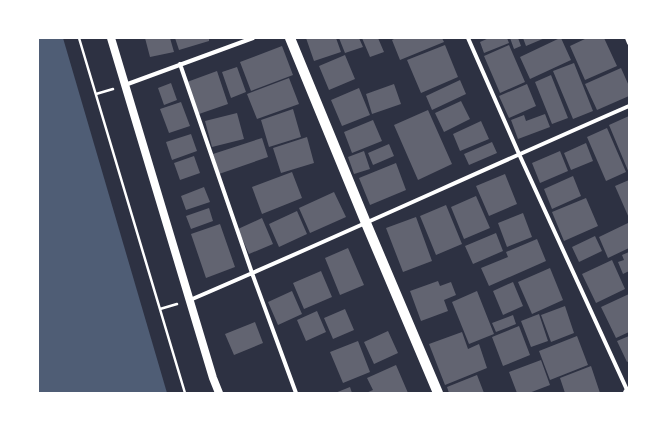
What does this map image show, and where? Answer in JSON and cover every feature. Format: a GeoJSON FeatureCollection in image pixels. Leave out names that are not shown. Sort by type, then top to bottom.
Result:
{"type":"FeatureCollection","features":[{"type":"Feature","properties":{"kind":"main road"},"geometry":{"type":"LineString","coordinates":[[111,38],[218,393]]}},
{"type":"Feature","properties":{"kind":"main road"},"geometry":{"type":"LineString","coordinates":[[290,38],[438,393]]}},
{"type":"Feature","properties":{"kind":"street"},"geometry":{"type":"LineString","coordinates":[[126,84],[253,38]]}},
{"type":"Feature","properties":{"kind":"street"},"geometry":{"type":"LineString","coordinates":[[468,38],[628,393]]}},
{"type":"Feature","properties":{"kind":"street"},"geometry":{"type":"LineString","coordinates":[[627,38],[629,43]]}},
{"type":"Feature","properties":{"kind":"street"},"geometry":{"type":"LineString","coordinates":[[180,64],[252,273],[296,393]]}},
{"type":"Feature","properties":{"kind":"street"},"geometry":{"type":"LineString","coordinates":[[190,300],[629,106]]}},
{"type":"Feature","properties":{"kind":"path"},"geometry":{"type":"LineString","coordinates":[[79,38],[185,393]]}},
{"type":"Feature","properties":{"kind":"water"},"geometry":{"type":"Polygon","coordinates":[[[38,38],[63,38],[167,393],[38,393],[38,38]]]}},
{"type":"Feature","properties":{"kind":"building"},"geometry":{"type":"Polygon","coordinates":[[[145,38],[170,38],[174,52],[150,57],[145,38]]]}},
{"type":"Feature","properties":{"kind":"building"},"geometry":{"type":"Polygon","coordinates":[[[175,38],[209,38],[209,41],[179,50],[175,38]]]}},
{"type":"Feature","properties":{"kind":"building"},"geometry":{"type":"Polygon","coordinates":[[[306,38],[336,38],[341,52],[314,61],[306,38]]]}},
{"type":"Feature","properties":{"kind":"building"},"geometry":{"type":"Polygon","coordinates":[[[339,38],[359,38],[363,47],[345,53],[339,38]]]}},
{"type":"Feature","properties":{"kind":"building"},"geometry":{"type":"Polygon","coordinates":[[[362,38],[378,38],[384,52],[370,57],[362,38]]]}},
{"type":"Feature","properties":{"kind":"building"},"geometry":{"type":"Polygon","coordinates":[[[396,38],[442,38],[444,42],[400,60],[392,40],[396,38]]]}},
{"type":"Feature","properties":{"kind":"building"},"geometry":{"type":"Polygon","coordinates":[[[489,38],[507,38],[509,43],[484,53],[480,42],[489,38]]]}},
{"type":"Feature","properties":{"kind":"building"},"geometry":{"type":"Polygon","coordinates":[[[510,38],[518,38],[521,46],[514,49],[510,38]]]}},
{"type":"Feature","properties":{"kind":"building"},"geometry":{"type":"Polygon","coordinates":[[[523,38],[545,38],[526,46],[523,38]]]}},
{"type":"Feature","properties":{"kind":"building"},"geometry":{"type":"Polygon","coordinates":[[[560,38],[571,60],[530,79],[520,57],[560,38]]]}},
{"type":"Feature","properties":{"kind":"building"},"geometry":{"type":"Polygon","coordinates":[[[587,38],[604,38],[617,66],[585,80],[570,46],[587,38]]]}},
{"type":"Feature","properties":{"kind":"building"},"geometry":{"type":"Polygon","coordinates":[[[445,45],[458,77],[421,93],[407,60],[445,45]]]}},
{"type":"Feature","properties":{"kind":"building"},"geometry":{"type":"Polygon","coordinates":[[[509,45],[525,82],[500,93],[484,56],[509,45]]]}},
{"type":"Feature","properties":{"kind":"building"},"geometry":{"type":"Polygon","coordinates":[[[282,46],[293,75],[251,91],[240,62],[282,46]]]}},
{"type":"Feature","properties":{"kind":"building"},"geometry":{"type":"Polygon","coordinates":[[[345,55],[355,79],[329,90],[319,66],[345,55]]]}},
{"type":"Feature","properties":{"kind":"building"},"geometry":{"type":"Polygon","coordinates":[[[574,63],[593,111],[573,119],[553,71],[574,63]]]}},
{"type":"Feature","properties":{"kind":"building"},"geometry":{"type":"Polygon","coordinates":[[[237,67],[246,92],[231,98],[222,72],[237,67]]]}},
{"type":"Feature","properties":{"kind":"building"},"geometry":{"type":"Polygon","coordinates":[[[621,68],[629,86],[629,96],[597,110],[585,84],[621,68]]]}},
{"type":"Feature","properties":{"kind":"building"},"geometry":{"type":"Polygon","coordinates":[[[217,71],[228,104],[199,114],[187,82],[217,71]]]}},
{"type":"Feature","properties":{"kind":"building"},"geometry":{"type":"Polygon","coordinates":[[[551,75],[568,118],[552,124],[535,82],[551,75]]]}},
{"type":"Feature","properties":{"kind":"building"},"geometry":{"type":"Polygon","coordinates":[[[289,78],[299,104],[257,119],[247,94],[289,78]]]}},
{"type":"Feature","properties":{"kind":"building"},"geometry":{"type":"Polygon","coordinates":[[[460,80],[466,94],[432,110],[426,96],[460,80]]]}},
{"type":"Feature","properties":{"kind":"building"},"geometry":{"type":"Polygon","coordinates":[[[171,83],[177,100],[164,105],[158,88],[171,83]]]}},
{"type":"Feature","properties":{"kind":"building"},"geometry":{"type":"Polygon","coordinates":[[[394,84],[401,104],[372,114],[366,94],[394,84]]]}},
{"type":"Feature","properties":{"kind":"building"},"geometry":{"type":"Polygon","coordinates":[[[527,84],[536,106],[509,118],[499,96],[527,84]]]}},
{"type":"Feature","properties":{"kind":"building"},"geometry":{"type":"Polygon","coordinates":[[[359,88],[370,115],[342,126],[331,100],[359,88]]]}},
{"type":"Feature","properties":{"kind":"building"},"geometry":{"type":"Polygon","coordinates":[[[461,101],[470,119],[444,132],[435,113],[461,101]]]}},
{"type":"Feature","properties":{"kind":"building"},"geometry":{"type":"Polygon","coordinates":[[[181,102],[190,126],[169,133],[160,109],[181,102]]]}},
{"type":"Feature","properties":{"kind":"building"},"geometry":{"type":"Polygon","coordinates":[[[293,109],[301,137],[269,147],[261,120],[293,109]]]}},
{"type":"Feature","properties":{"kind":"building"},"geometry":{"type":"Polygon","coordinates":[[[428,110],[452,164],[418,180],[394,125],[428,110]]]}},
{"type":"Feature","properties":{"kind":"building"},"geometry":{"type":"Polygon","coordinates":[[[237,113],[244,139],[212,147],[205,121],[237,113]]]}},
{"type":"Feature","properties":{"kind":"building"},"geometry":{"type":"Polygon","coordinates":[[[545,114],[550,127],[518,139],[511,120],[524,115],[526,121],[545,114]]]}},
{"type":"Feature","properties":{"kind":"building"},"geometry":{"type":"Polygon","coordinates":[[[629,116],[629,173],[609,125],[629,116]]]}},
{"type":"Feature","properties":{"kind":"building"},"geometry":{"type":"Polygon","coordinates":[[[373,120],[382,141],[352,153],[344,132],[373,120]]]}},
{"type":"Feature","properties":{"kind":"building"},"geometry":{"type":"Polygon","coordinates":[[[481,121],[489,139],[460,151],[453,134],[481,121]]]}},
{"type":"Feature","properties":{"kind":"building"},"geometry":{"type":"Polygon","coordinates":[[[607,128],[626,172],[606,181],[587,137],[607,128]]]}},
{"type":"Feature","properties":{"kind":"building"},"geometry":{"type":"Polygon","coordinates":[[[191,134],[197,151],[172,160],[166,142],[191,134]]]}},
{"type":"Feature","properties":{"kind":"building"},"geometry":{"type":"Polygon","coordinates":[[[307,137],[314,163],[281,173],[273,148],[307,137]]]}},
{"type":"Feature","properties":{"kind":"building"},"geometry":{"type":"Polygon","coordinates":[[[262,138],[268,157],[219,174],[213,154],[262,138]]]}},
{"type":"Feature","properties":{"kind":"building"},"geometry":{"type":"Polygon","coordinates":[[[492,142],[497,153],[469,165],[464,154],[492,142]]]}},
{"type":"Feature","properties":{"kind":"building"},"geometry":{"type":"Polygon","coordinates":[[[586,143],[593,161],[571,170],[564,153],[586,143]]]}},
{"type":"Feature","properties":{"kind":"building"},"geometry":{"type":"Polygon","coordinates":[[[389,144],[394,156],[373,165],[368,153],[389,144]]]}},
{"type":"Feature","properties":{"kind":"building"},"geometry":{"type":"Polygon","coordinates":[[[364,151],[370,169],[354,174],[348,157],[364,151]]]}},
{"type":"Feature","properties":{"kind":"building"},"geometry":{"type":"Polygon","coordinates":[[[560,151],[568,171],[540,183],[532,163],[560,151]]]}},
{"type":"Feature","properties":{"kind":"building"},"geometry":{"type":"Polygon","coordinates":[[[194,156],[200,173],[180,180],[174,163],[194,156]]]}},
{"type":"Feature","properties":{"kind":"building"},"geometry":{"type":"Polygon","coordinates":[[[396,163],[406,190],[370,205],[359,178],[396,163]]]}},
{"type":"Feature","properties":{"kind":"building"},"geometry":{"type":"Polygon","coordinates":[[[292,172],[302,198],[262,214],[252,187],[292,172]]]}},
{"type":"Feature","properties":{"kind":"building"},"geometry":{"type":"Polygon","coordinates":[[[505,174],[517,204],[489,216],[476,186],[505,174]]]}},
{"type":"Feature","properties":{"kind":"building"},"geometry":{"type":"Polygon","coordinates":[[[573,176],[581,196],[552,209],[544,189],[573,176]]]}},
{"type":"Feature","properties":{"kind":"building"},"geometry":{"type":"Polygon","coordinates":[[[629,180],[629,218],[615,186],[629,180]]]}},
{"type":"Feature","properties":{"kind":"building"},"geometry":{"type":"Polygon","coordinates":[[[204,187],[210,202],[186,210],[181,196],[204,187]]]}},
{"type":"Feature","properties":{"kind":"building"},"geometry":{"type":"Polygon","coordinates":[[[334,192],[346,217],[310,233],[299,208],[334,192]]]}},
{"type":"Feature","properties":{"kind":"building"},"geometry":{"type":"Polygon","coordinates":[[[476,196],[490,228],[464,239],[451,207],[476,196]]]}},
{"type":"Feature","properties":{"kind":"building"},"geometry":{"type":"Polygon","coordinates":[[[586,198],[598,226],[564,241],[552,212],[586,198]]]}},
{"type":"Feature","properties":{"kind":"building"},"geometry":{"type":"Polygon","coordinates":[[[446,205],[462,244],[436,255],[420,216],[446,205]]]}},
{"type":"Feature","properties":{"kind":"building"},"geometry":{"type":"Polygon","coordinates":[[[209,208],[213,221],[191,229],[186,216],[209,208]]]}},
{"type":"Feature","properties":{"kind":"building"},"geometry":{"type":"Polygon","coordinates":[[[297,211],[307,234],[279,247],[269,224],[297,211]]]}},
{"type":"Feature","properties":{"kind":"building"},"geometry":{"type":"Polygon","coordinates":[[[523,213],[532,237],[507,247],[498,223],[523,213]]]}},
{"type":"Feature","properties":{"kind":"building"},"geometry":{"type":"Polygon","coordinates":[[[416,217],[432,261],[403,272],[386,228],[416,217]]]}},
{"type":"Feature","properties":{"kind":"building"},"geometry":{"type":"Polygon","coordinates":[[[262,218],[273,244],[249,254],[238,229],[262,218]]]}},
{"type":"Feature","properties":{"kind":"building"},"geometry":{"type":"Polygon","coordinates":[[[628,223],[629,248],[608,258],[599,237],[628,223]]]}},
{"type":"Feature","properties":{"kind":"building"},"geometry":{"type":"Polygon","coordinates":[[[220,224],[235,267],[206,278],[191,234],[220,224]]]}},
{"type":"Feature","properties":{"kind":"building"},"geometry":{"type":"Polygon","coordinates":[[[496,233],[503,251],[473,264],[465,246],[496,233]]]}},
{"type":"Feature","properties":{"kind":"building"},"geometry":{"type":"Polygon","coordinates":[[[595,236],[602,251],[579,262],[572,247],[595,236]]]}},
{"type":"Feature","properties":{"kind":"building"},"geometry":{"type":"Polygon","coordinates":[[[537,239],[546,261],[489,286],[481,268],[508,257],[506,252],[537,239]]]}},
{"type":"Feature","properties":{"kind":"building"},"geometry":{"type":"Polygon","coordinates":[[[348,248],[364,285],[340,295],[325,258],[348,248]]]}},
{"type":"Feature","properties":{"kind":"building"},"geometry":{"type":"Polygon","coordinates":[[[629,252],[629,271],[623,274],[618,262],[624,260],[622,255],[629,252]]]}},
{"type":"Feature","properties":{"kind":"building"},"geometry":{"type":"Polygon","coordinates":[[[612,260],[625,289],[596,303],[582,274],[612,260]]]}},
{"type":"Feature","properties":{"kind":"building"},"geometry":{"type":"Polygon","coordinates":[[[550,268],[563,300],[532,314],[518,282],[550,268]]]}},
{"type":"Feature","properties":{"kind":"building"},"geometry":{"type":"Polygon","coordinates":[[[321,271],[332,297],[304,309],[293,283],[321,271]]]}},
{"type":"Feature","properties":{"kind":"building"},"geometry":{"type":"Polygon","coordinates":[[[438,281],[440,286],[451,282],[456,295],[444,300],[448,311],[421,321],[410,291],[438,281]]]}},
{"type":"Feature","properties":{"kind":"building"},"geometry":{"type":"Polygon","coordinates":[[[513,282],[523,306],[503,315],[493,291],[513,282]]]}},
{"type":"Feature","properties":{"kind":"building"},"geometry":{"type":"Polygon","coordinates":[[[292,291],[302,314],[278,325],[268,302],[292,291]]]}},
{"type":"Feature","properties":{"kind":"building"},"geometry":{"type":"Polygon","coordinates":[[[477,291],[494,334],[469,344],[452,302],[477,291]]]}},
{"type":"Feature","properties":{"kind":"building"},"geometry":{"type":"Polygon","coordinates":[[[629,294],[629,332],[616,338],[601,307],[629,294]]]}},
{"type":"Feature","properties":{"kind":"building"},"geometry":{"type":"Polygon","coordinates":[[[565,306],[574,333],[551,342],[541,315],[565,306]]]}},
{"type":"Feature","properties":{"kind":"building"},"geometry":{"type":"Polygon","coordinates":[[[345,309],[354,330],[333,339],[324,318],[345,309]]]}},
{"type":"Feature","properties":{"kind":"building"},"geometry":{"type":"Polygon","coordinates":[[[317,311],[326,332],[306,341],[297,320],[317,311]]]}},
{"type":"Feature","properties":{"kind":"building"},"geometry":{"type":"Polygon","coordinates":[[[539,314],[548,341],[531,347],[521,321],[539,314]]]}},
{"type":"Feature","properties":{"kind":"building"},"geometry":{"type":"Polygon","coordinates":[[[513,315],[516,324],[496,332],[492,323],[513,315]]]}},
{"type":"Feature","properties":{"kind":"building"},"geometry":{"type":"Polygon","coordinates":[[[255,322],[263,343],[234,355],[225,334],[255,322]]]}},
{"type":"Feature","properties":{"kind":"building"},"geometry":{"type":"Polygon","coordinates":[[[519,326],[530,355],[503,366],[492,337],[519,326]]]}},
{"type":"Feature","properties":{"kind":"building"},"geometry":{"type":"Polygon","coordinates":[[[388,331],[398,353],[374,364],[364,342],[388,331]]]}},
{"type":"Feature","properties":{"kind":"building"},"geometry":{"type":"Polygon","coordinates":[[[462,332],[468,349],[479,344],[487,368],[445,385],[429,344],[462,332]]]}},
{"type":"Feature","properties":{"kind":"building"},"geometry":{"type":"Polygon","coordinates":[[[577,336],[588,365],[550,380],[539,351],[577,336]]]}},
{"type":"Feature","properties":{"kind":"building"},"geometry":{"type":"Polygon","coordinates":[[[629,336],[629,361],[627,362],[617,341],[629,336]]]}},
{"type":"Feature","properties":{"kind":"building"},"geometry":{"type":"Polygon","coordinates":[[[358,341],[370,372],[343,383],[330,352],[358,341]]]}},
{"type":"Feature","properties":{"kind":"building"},"geometry":{"type":"Polygon","coordinates":[[[541,360],[550,385],[529,393],[517,393],[509,372],[541,360]]]}},
{"type":"Feature","properties":{"kind":"building"},"geometry":{"type":"Polygon","coordinates":[[[396,365],[408,393],[366,393],[373,390],[367,378],[396,365]]]}},
{"type":"Feature","properties":{"kind":"building"},"geometry":{"type":"Polygon","coordinates":[[[591,366],[600,393],[565,393],[560,378],[591,366]]]}},
{"type":"Feature","properties":{"kind":"building"},"geometry":{"type":"Polygon","coordinates":[[[477,375],[484,393],[449,393],[447,387],[477,375]]]}},
{"type":"Feature","properties":{"kind":"building"},"geometry":{"type":"Polygon","coordinates":[[[350,387],[352,393],[335,393],[350,387]]]}}]}
